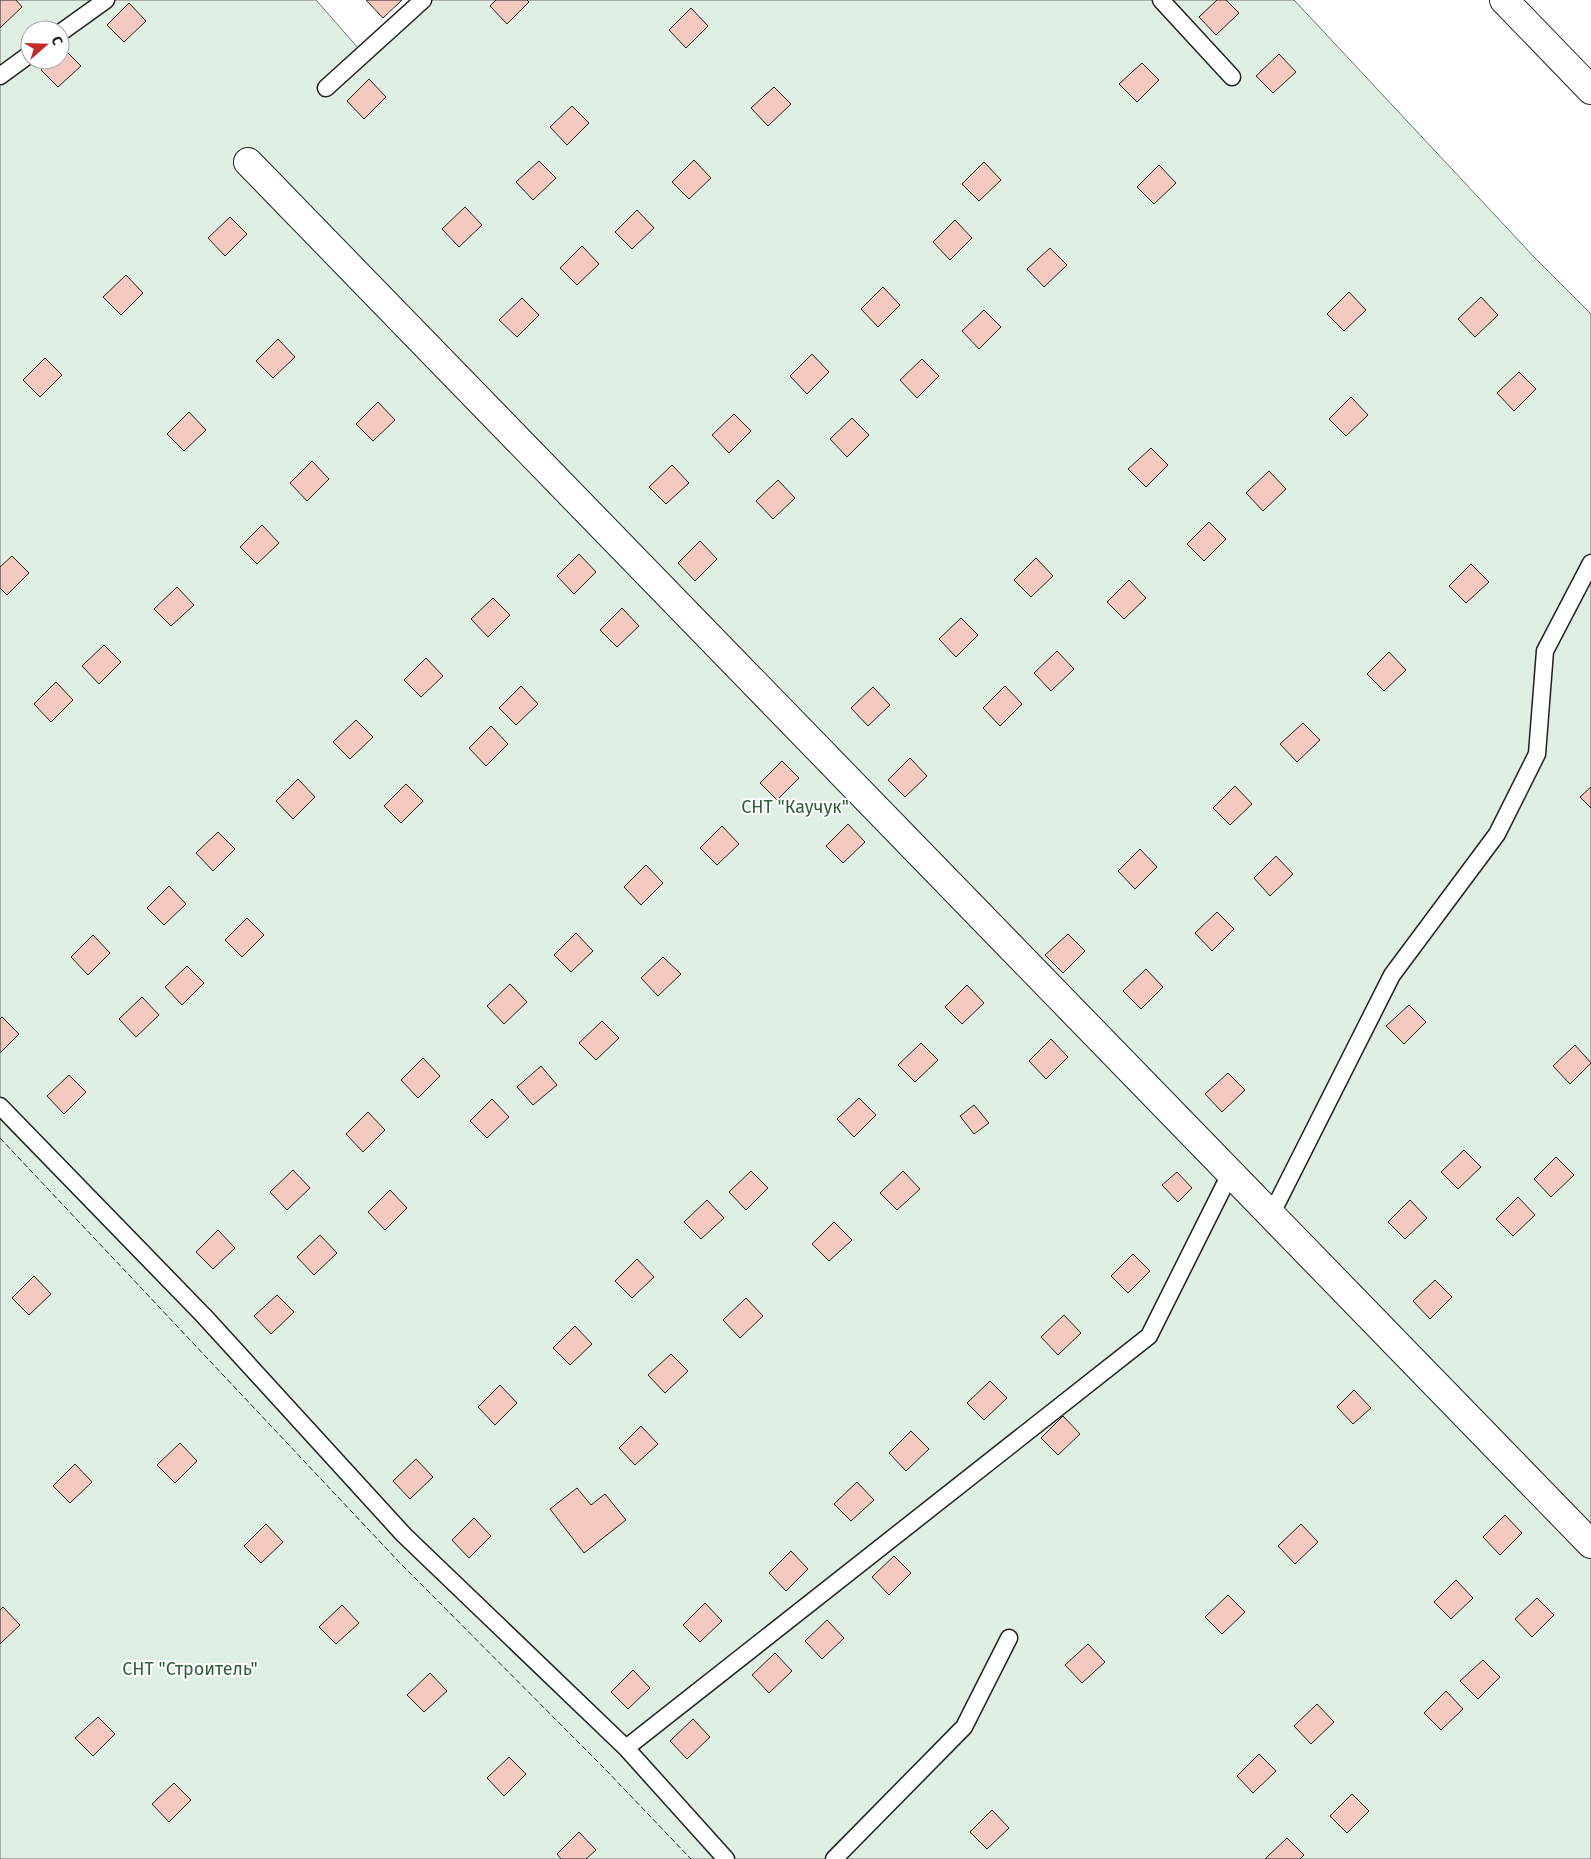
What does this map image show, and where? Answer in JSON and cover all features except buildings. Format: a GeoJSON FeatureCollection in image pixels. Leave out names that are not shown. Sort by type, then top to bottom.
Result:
{"type":"FeatureCollection","features":[{"type":"Feature","properties":{"kind":"street"},"geometry":{"type":"LineString","coordinates":[[1504,0],[1591,90]]}},
{"type":"Feature","properties":{"kind":"street"},"geometry":{"type":"LineString","coordinates":[[248,162],[1591,1544]]}},
{"type":"Feature","properties":{"kind":"lane"},"geometry":{"type":"LineString","coordinates":[[70,26],[106,0]]}},
{"type":"Feature","properties":{"kind":"lane"},"geometry":{"type":"LineString","coordinates":[[326,88],[423,0]]}},
{"type":"Feature","properties":{"kind":"lane"},"geometry":{"type":"LineString","coordinates":[[1161,0],[1232,77]]}},
{"type":"Feature","properties":{"kind":"lane"},"geometry":{"type":"LineString","coordinates":[[0,76],[20,61]]}},
{"type":"Feature","properties":{"kind":"lane"},"geometry":{"type":"LineString","coordinates":[[1272,1215],[1392,976],[1497,834],[1537,754],[1545,651],[1591,563]]}},
{"type":"Feature","properties":{"kind":"lane"},"geometry":{"type":"LineString","coordinates":[[0,1106],[204,1316],[404,1534],[626,1748],[726,1859]]}},
{"type":"Feature","properties":{"kind":"lane"},"geometry":{"type":"LineString","coordinates":[[626,1748],[1149,1336],[1231,1172]]}},
{"type":"Feature","properties":{"kind":"lane"},"geometry":{"type":"LineString","coordinates":[[834,1859],[964,1727],[1008,1638]]}},
{"type":"Feature","properties":{"kind":"green space","name":"СНТ \"Каучук\""},"geometry":{"type":"Polygon","coordinates":[[[0,0],[316,0],[359,49],[417,0],[1294,0],[1535,258],[1591,314],[1591,1859],[0,1859],[0,0]]]}},
{"type":"Feature","properties":{"kind":"fence"},"geometry":{"type":"LineString","coordinates":[[0,1138],[400,1563],[604,1768],[691,1859]]}},
{"type":"Feature","properties":{"kind":"park label","name":"СНТ \"Строитель\""},"geometry":{"type":"Point","coordinates":[190,1669]}}]}
